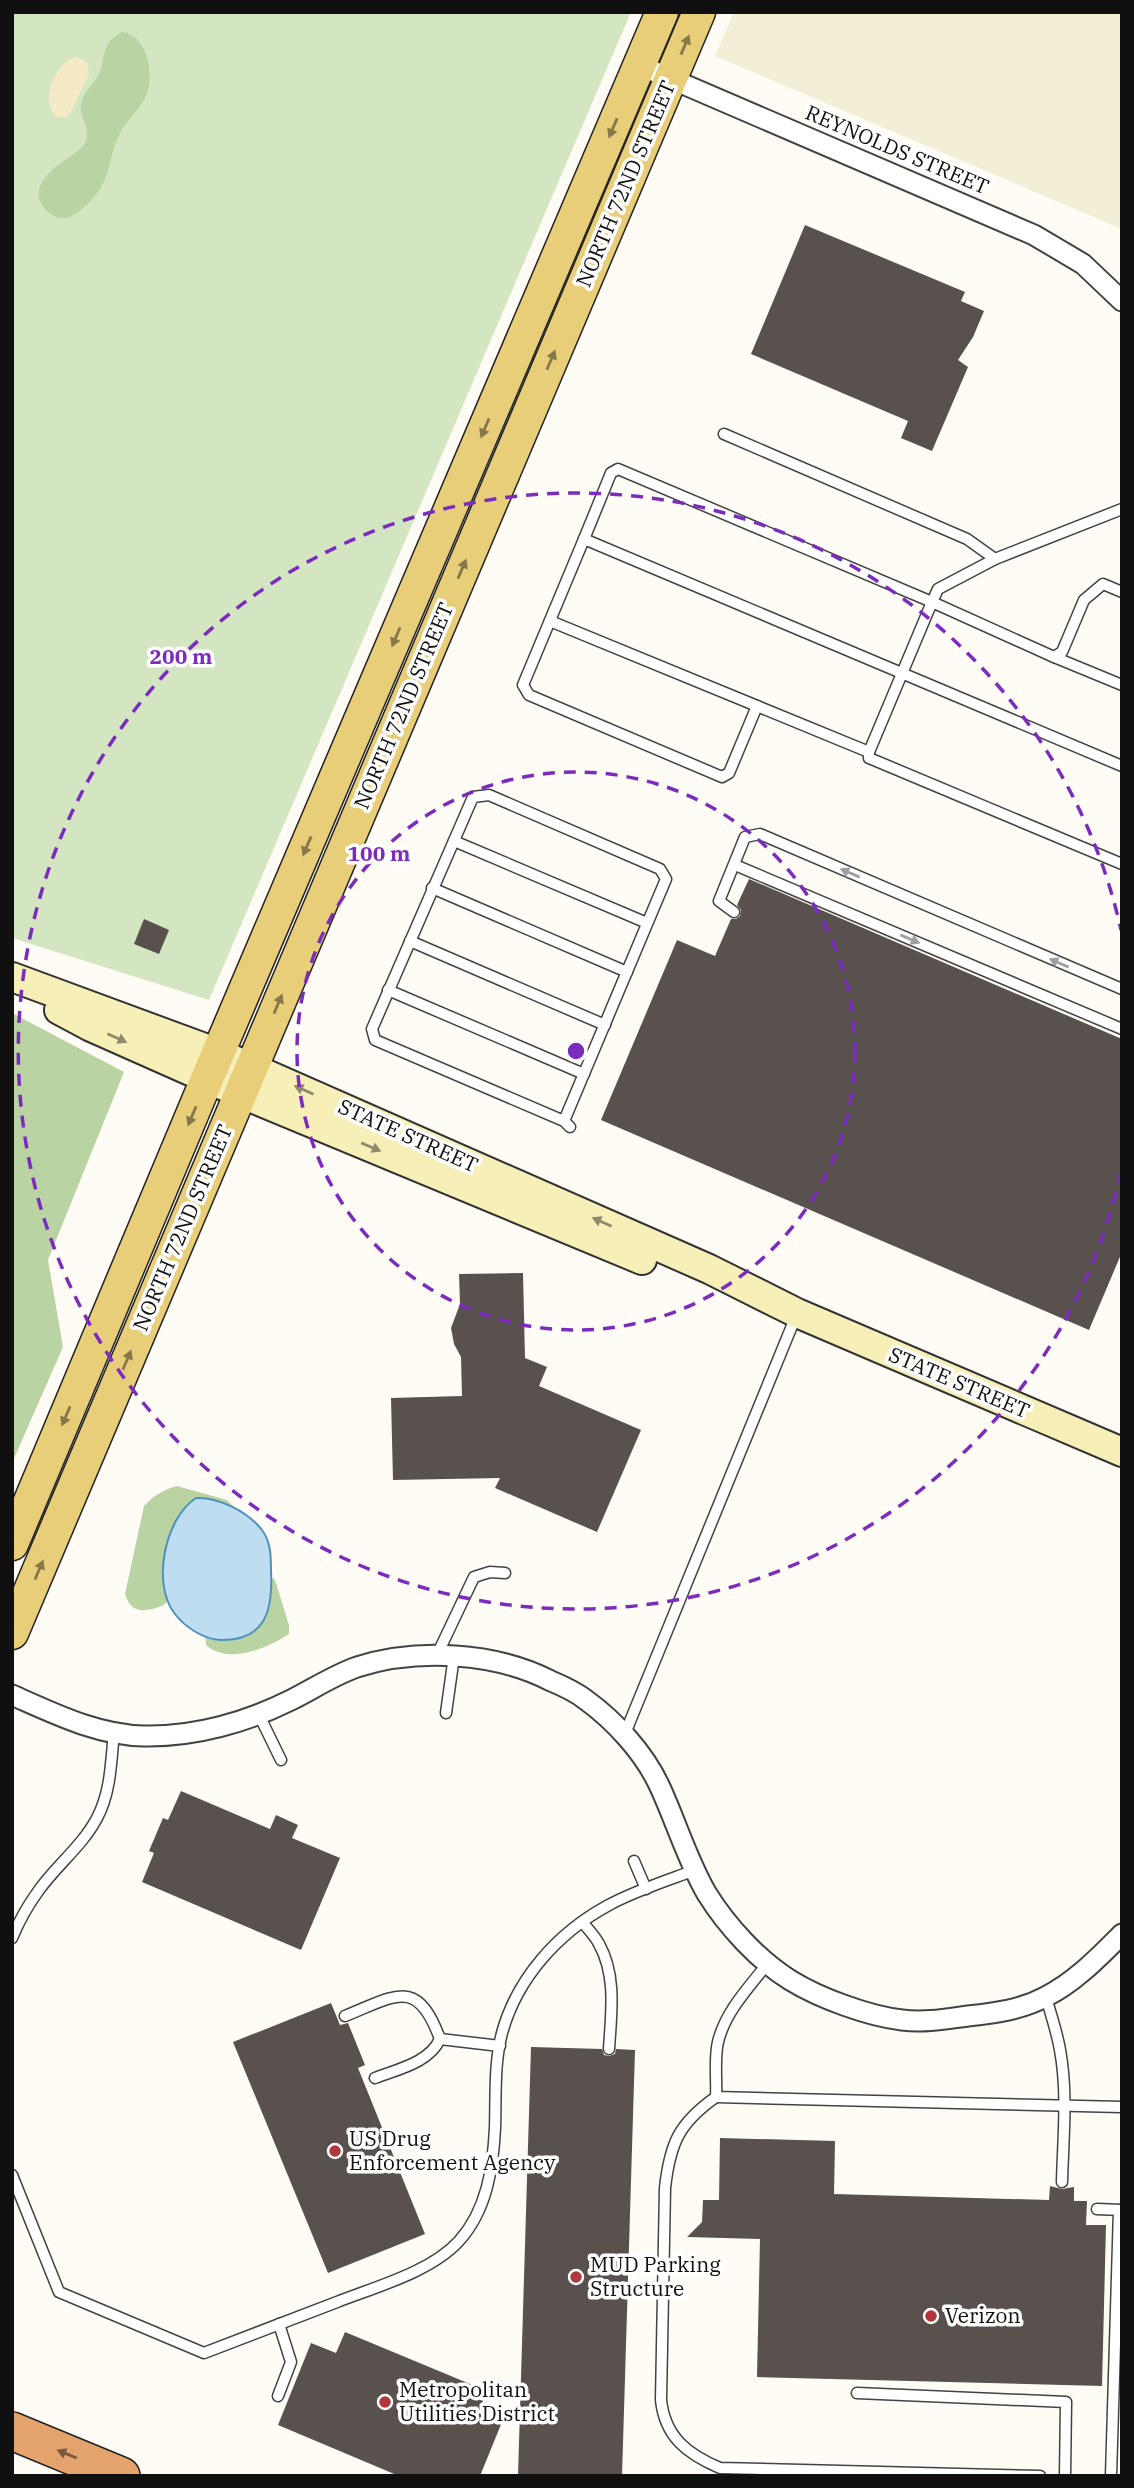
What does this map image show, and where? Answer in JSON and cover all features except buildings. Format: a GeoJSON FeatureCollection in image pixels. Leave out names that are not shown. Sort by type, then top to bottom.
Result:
{"type":"FeatureCollection","features":[{"type":"Feature","properties":{"kind":"highway"},"geometry":{"type":"LineString","coordinates":[[12,2431],[121,2476]]}},
{"type":"Feature","properties":{"kind":"main road","name":"NORTH 72ND STREET"},"geometry":{"type":"LineString","coordinates":[[12,1544],[662,12]]}},
{"type":"Feature","properties":{"kind":"main road","name":"NORTH 72ND STREET"},"geometry":{"type":"LineString","coordinates":[[12,1633],[699,12]]}},
{"type":"Feature","properties":{"kind":"street","name":"REYNOLDS STREET"},"geometry":{"type":"LineString","coordinates":[[639,65],[1034,235],[1083,264],[1122,301]]}},
{"type":"Feature","properties":{"kind":"street","name":"STATE STREET"},"geometry":{"type":"LineString","coordinates":[[12,977],[705,1286],[751,1303],[797,1313],[1122,1452]]}},
{"type":"Feature","properties":{"kind":"street","name":"STATE STREET"},"geometry":{"type":"LineString","coordinates":[[12,986],[89,1026],[213,1066]]}},
{"type":"Feature","properties":{"kind":"street"},"geometry":{"type":"LineString","coordinates":[[12,1695],[100,1730],[144,1736],[182,1734],[218,1727],[259,1715],[358,1667],[425,1655],[446,1655],[527,1669],[586,1699],[640,1754],[657,1782],[708,1895],[732,1927],[768,1963],[790,1980],[821,1995],[860,2010],[901,2020],[934,2021],[1010,2011],[1046,1997],[1091,1963],[1122,1934]]}},
{"type":"Feature","properties":{"kind":"lane"},"geometry":{"type":"LineString","coordinates":[[724,434],[967,539],[995,559]]}},
{"type":"Feature","properties":{"kind":"lane"},"geometry":{"type":"LineString","coordinates":[[757,706],[729,773],[722,777],[529,695],[523,685],[611,473],[618,470],[1122,685]]}},
{"type":"Feature","properties":{"kind":"lane"},"geometry":{"type":"LineString","coordinates":[[1122,509],[995,559],[938,589],[869,752],[869,758],[1122,864]]}},
{"type":"Feature","properties":{"kind":"lane"},"geometry":{"type":"LineString","coordinates":[[584,539],[1122,766]]}},
{"type":"Feature","properties":{"kind":"lane"},"geometry":{"type":"LineString","coordinates":[[1054,657],[1062,652],[1084,600],[1103,584],[1122,592]]}},
{"type":"Feature","properties":{"kind":"lane"},"geometry":{"type":"LineString","coordinates":[[550,621],[869,752]]}},
{"type":"Feature","properties":{"kind":"lane"},"geometry":{"type":"LineString","coordinates":[[489,795],[660,869],[666,879],[584,1074],[567,1124],[375,1040],[372,1029],[454,841],[473,797],[489,795]]}},
{"type":"Feature","properties":{"kind":"lane"},"geometry":{"type":"LineString","coordinates":[[734,912],[719,901],[745,837],[760,834],[1122,989]]}},
{"type":"Feature","properties":{"kind":"lane"},"geometry":{"type":"LineString","coordinates":[[454,841],[647,923]]}},
{"type":"Feature","properties":{"kind":"lane"},"geometry":{"type":"LineString","coordinates":[[735,864],[1122,1029]]}},
{"type":"Feature","properties":{"kind":"lane"},"geometry":{"type":"LineString","coordinates":[[432,888],[627,972]]}},
{"type":"Feature","properties":{"kind":"lane"},"geometry":{"type":"LineString","coordinates":[[410,941],[605,1025]]}},
{"type":"Feature","properties":{"kind":"lane"},"geometry":{"type":"LineString","coordinates":[[388,990],[584,1074]]}},
{"type":"Feature","properties":{"kind":"lane"},"geometry":{"type":"LineString","coordinates":[[624,1737],[797,1313]]}},
{"type":"Feature","properties":{"kind":"lane"},"geometry":{"type":"LineString","coordinates":[[446,1713],[446,1655],[474,1577],[489,1572],[505,1573]]}},
{"type":"Feature","properties":{"kind":"lane"},"geometry":{"type":"LineString","coordinates":[[259,1715],[281,1760]]}},
{"type":"Feature","properties":{"kind":"lane"},"geometry":{"type":"LineString","coordinates":[[12,1938],[20,1919],[39,1890],[97,1819],[106,1796],[114,1732]]}},
{"type":"Feature","properties":{"kind":"lane"},"geometry":{"type":"LineString","coordinates":[[634,1861],[646,1889]]}},
{"type":"Feature","properties":{"kind":"lane"},"geometry":{"type":"LineString","coordinates":[[12,2175],[59,2292],[204,2353],[413,2271],[432,2262],[458,2242],[478,2214],[489,2183],[494,2147],[496,2067],[500,2046],[513,2004],[530,1974],[551,1947],[608,1905],[695,1870]]}},
{"type":"Feature","properties":{"kind":"lane"},"geometry":{"type":"LineString","coordinates":[[582,1922],[599,1943],[608,1966],[612,2002],[609,2049]]}},
{"type":"Feature","properties":{"kind":"lane"},"geometry":{"type":"LineString","coordinates":[[716,2097],[717,2045],[722,2029],[740,1998],[768,1963]]}},
{"type":"Feature","properties":{"kind":"lane"},"geometry":{"type":"LineString","coordinates":[[345,2016],[395,1996],[405,1995],[415,1998],[432,2017],[440,2039],[436,2047],[425,2057],[375,2078]]}},
{"type":"Feature","properties":{"kind":"lane"},"geometry":{"type":"LineString","coordinates":[[1046,1997],[1060,2049],[1064,2105],[1062,2182]]}},
{"type":"Feature","properties":{"kind":"lane"},"geometry":{"type":"LineString","coordinates":[[440,2039],[500,2046]]}},
{"type":"Feature","properties":{"kind":"lane"},"geometry":{"type":"LineString","coordinates":[[1040,2476],[720,2468],[687,2451],[663,2419],[661,2400],[665,2188],[669,2155],[678,2133],[695,2112],[716,2097],[1122,2107]]}},
{"type":"Feature","properties":{"kind":"lane"},"geometry":{"type":"LineString","coordinates":[[1097,2209],[1120,2210],[1111,2476]]}},
{"type":"Feature","properties":{"kind":"lane"},"geometry":{"type":"LineString","coordinates":[[278,2396],[291,2362],[279,2324]]}},
{"type":"Feature","properties":{"kind":"lane"},"geometry":{"type":"LineString","coordinates":[[858,2393],[1066,2402],[1065,2476]]}},
{"type":"Feature","properties":{"kind":"shaded area"},"geometry":{"type":"Polygon","coordinates":[[[734,12],[1122,12],[1122,229],[715,56],[734,12]]]}},
{"type":"Feature","properties":{"kind":"green space"},"geometry":{"type":"Polygon","coordinates":[[[12,12],[631,12],[209,1000],[12,938],[12,12]]]}},
{"type":"Feature","properties":{"kind":"green space"},"geometry":{"type":"Polygon","coordinates":[[[122,32],[130,34],[143,47],[150,75],[147,93],[120,133],[100,190],[76,214],[64,218],[52,215],[43,207],[39,190],[48,174],[77,152],[86,141],[82,100],[100,72],[108,44],[122,32]]]}},
{"type":"Feature","properties":{"kind":"green space"},"geometry":{"type":"Polygon","coordinates":[[[12,1013],[124,1072],[48,1260],[63,1347],[12,1463],[12,1013]]]}},
{"type":"Feature","properties":{"kind":"green space"},"geometry":{"type":"Polygon","coordinates":[[[177,1486],[227,1500],[233,1506],[233,1513],[164,1605],[146,1610],[135,1609],[125,1594],[144,1506],[159,1493],[177,1486]]]}},
{"type":"Feature","properties":{"kind":"green space"},"geometry":{"type":"Polygon","coordinates":[[[267,1574],[275,1580],[289,1625],[289,1634],[259,1649],[236,1654],[215,1651],[206,1645],[205,1631],[267,1574]]]}},
{"type":"Feature","properties":{"kind":"sand"},"geometry":{"type":"Polygon","coordinates":[[[75,57],[88,64],[89,75],[70,114],[56,117],[51,110],[49,92],[61,67],[75,57]]]}},
{"type":"Feature","properties":{"kind":"water"},"geometry":{"type":"Polygon","coordinates":[[[196,1498],[214,1500],[241,1512],[256,1523],[267,1540],[271,1560],[268,1610],[257,1629],[248,1635],[220,1640],[201,1635],[179,1619],[168,1601],[163,1569],[169,1536],[185,1507],[196,1498]]]}},
{"type":"Feature","properties":{"kind":"place","name":"US Drug Enforcement Agency"},"geometry":{"type":"Point","coordinates":[335,2151]}},
{"type":"Feature","properties":{"kind":"place","name":"MUD Parking Structure"},"geometry":{"type":"Point","coordinates":[576,2277]}},
{"type":"Feature","properties":{"kind":"place","name":"Verizon"},"geometry":{"type":"Point","coordinates":[931,2316]}},
{"type":"Feature","properties":{"kind":"place","name":"Metropolitan Utilities District"},"geometry":{"type":"Point","coordinates":[385,2402]}}]}
